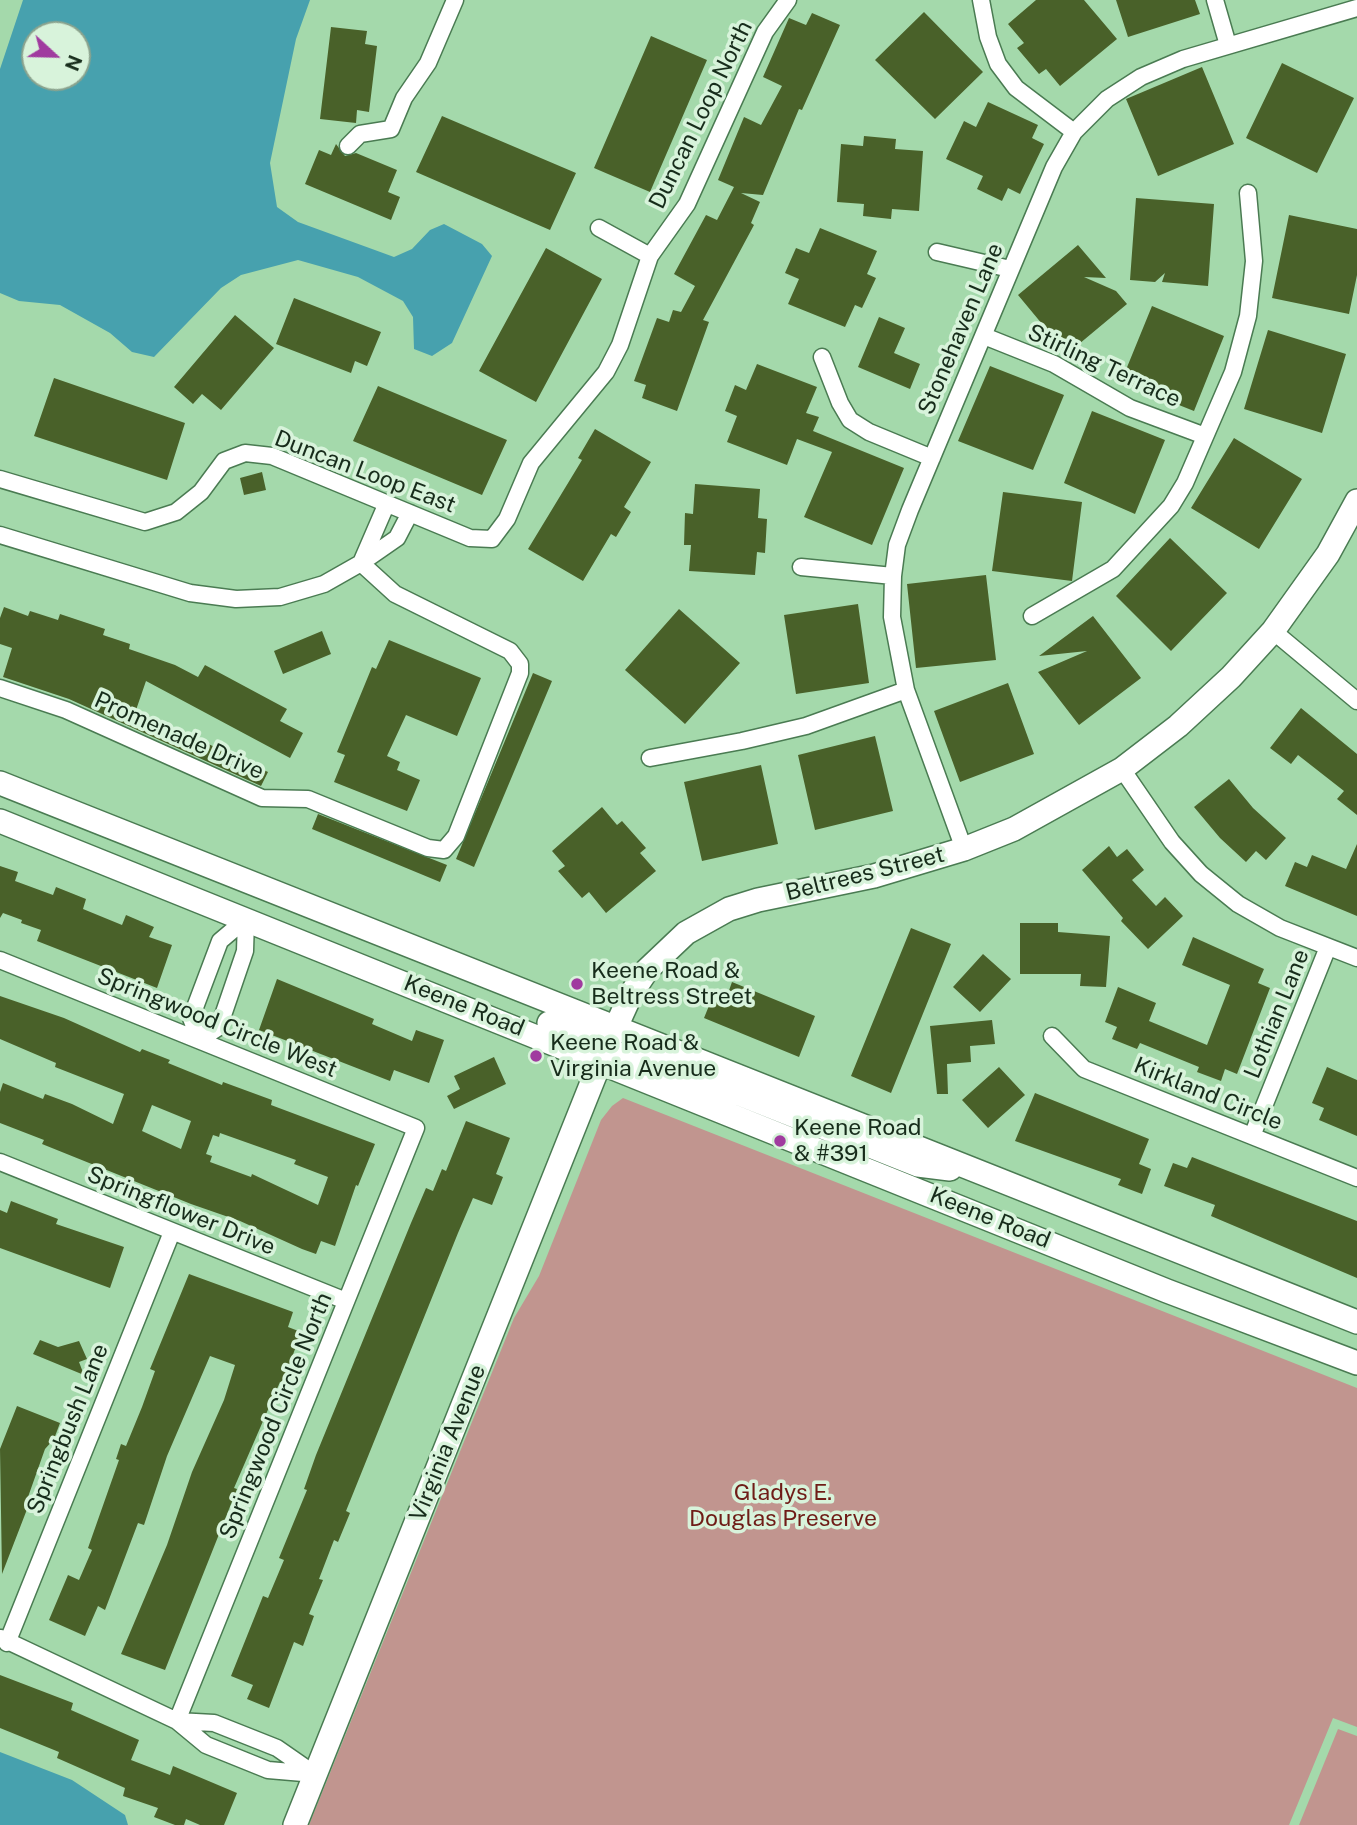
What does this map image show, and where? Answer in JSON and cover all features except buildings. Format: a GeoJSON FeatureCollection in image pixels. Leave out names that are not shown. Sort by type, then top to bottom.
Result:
{"type":"FeatureCollection","features":[{"type":"Feature","properties":{"kind":"main road","name":"Beltrees Street"},"geometry":{"type":"LineString","coordinates":[[601,1060],[631,994],[666,949],[686,933],[729,909],[758,900],[874,876],[964,849],[1026,823],[1122,768],[1178,726],[1231,677],[1273,631],[1328,554],[1357,501]]}},
{"type":"Feature","properties":{"kind":"main road","name":"Keene Road"},"geometry":{"type":"LineString","coordinates":[[0,783],[1357,1322]]}},
{"type":"Feature","properties":{"kind":"main road","name":"Keene Road"},"geometry":{"type":"LineString","coordinates":[[0,821],[601,1060],[1167,1290],[1357,1363]]}},
{"type":"Feature","properties":{"kind":"main road"},"geometry":{"type":"LineString","coordinates":[[322,949],[391,960],[572,1032],[600,1035],[615,1028]]}},
{"type":"Feature","properties":{"kind":"main road"},"geometry":{"type":"LineString","coordinates":[[601,1060],[617,1054],[647,1057],[918,1165],[985,1174]]}},
{"type":"Feature","properties":{"kind":"main road","name":"Virginia Avenue"},"geometry":{"type":"LineString","coordinates":[[295,1825],[601,1060]]}},
{"type":"Feature","properties":{"kind":"street"},"geometry":{"type":"LineString","coordinates":[[348,146],[360,134],[391,129],[404,98],[428,63],[455,0]]}},
{"type":"Feature","properties":{"kind":"street","name":"Duncan Loop North"},"geometry":{"type":"LineString","coordinates":[[492,538],[507,519],[531,463],[606,372],[620,345],[650,256],[687,204],[765,32],[788,0]]}},
{"type":"Feature","properties":{"kind":"street"},"geometry":{"type":"LineString","coordinates":[[981,0],[988,37],[998,64],[1016,88],[1074,132]]}},
{"type":"Feature","properties":{"kind":"street"},"geometry":{"type":"LineString","coordinates":[[1215,0],[1228,45]]}},
{"type":"Feature","properties":{"kind":"street","name":"Stonehaven Lane"},"geometry":{"type":"LineString","coordinates":[[964,849],[906,690],[892,617],[897,545],[1054,167],[1074,132],[1107,99],[1141,77],[1228,45],[1357,8]]}},
{"type":"Feature","properties":{"kind":"street"},"geometry":{"type":"LineString","coordinates":[[1032,616],[1113,569],[1171,506],[1233,372],[1248,316],[1254,261],[1248,193]]}},
{"type":"Feature","properties":{"kind":"street"},"geometry":{"type":"LineString","coordinates":[[599,228],[650,256]]}},
{"type":"Feature","properties":{"kind":"street"},"geometry":{"type":"LineString","coordinates":[[937,252],[1010,269]]}},
{"type":"Feature","properties":{"kind":"street","name":"Stirling Terrace"},"geometry":{"type":"LineString","coordinates":[[984,335],[1054,364],[1130,408],[1205,436]]}},
{"type":"Feature","properties":{"kind":"street"},"geometry":{"type":"LineString","coordinates":[[822,357],[840,403],[850,420],[869,432],[932,458]]}},
{"type":"Feature","properties":{"kind":"street","name":"Duncan Loop East"},"geometry":{"type":"LineString","coordinates":[[0,479],[145,522],[176,512],[201,492],[223,461],[245,453],[272,456],[470,538],[492,538]]}},
{"type":"Feature","properties":{"kind":"street"},"geometry":{"type":"LineString","coordinates":[[361,563],[387,503]]}},
{"type":"Feature","properties":{"kind":"street"},"geometry":{"type":"LineString","coordinates":[[0,534],[190,593],[236,599],[280,597],[324,584],[379,553],[397,538],[410,513]]}},
{"type":"Feature","properties":{"kind":"street","name":"Promenade Drive"},"geometry":{"type":"LineString","coordinates":[[0,688],[66,710],[262,798],[307,799],[428,848],[444,850],[451,845],[461,823],[519,681],[520,664],[510,651],[395,594],[361,563]]}},
{"type":"Feature","properties":{"kind":"street"},"geometry":{"type":"LineString","coordinates":[[801,567],[893,576]]}},
{"type":"Feature","properties":{"kind":"street"},"geometry":{"type":"LineString","coordinates":[[1273,631],[1357,701]]}},
{"type":"Feature","properties":{"kind":"street"},"geometry":{"type":"LineString","coordinates":[[650,758],[806,726],[906,690]]}},
{"type":"Feature","properties":{"kind":"street"},"geometry":{"type":"LineString","coordinates":[[1122,768],[1172,842],[1201,874],[1238,904],[1280,928],[1357,958]]}},
{"type":"Feature","properties":{"kind":"street"},"geometry":{"type":"LineString","coordinates":[[246,919],[246,951],[219,1027],[199,1040],[191,1018],[220,941],[246,919]]}},
{"type":"Feature","properties":{"kind":"street","name":"Lothian Lane"},"geometry":{"type":"LineString","coordinates":[[1252,1136],[1328,947]]}},
{"type":"Feature","properties":{"kind":"street","name":"Springwood Circle West"},"geometry":{"type":"LineString","coordinates":[[0,960],[416,1128]]}},
{"type":"Feature","properties":{"kind":"street","name":"Kirkland Circle"},"geometry":{"type":"LineString","coordinates":[[1052,1036],[1084,1069],[1357,1178]]}},
{"type":"Feature","properties":{"kind":"street","name":"Springwood Circle North"},"geometry":{"type":"LineString","coordinates":[[177,1721],[416,1128]]}},
{"type":"Feature","properties":{"kind":"street","name":"Springflower Drive"},"geometry":{"type":"LineString","coordinates":[[0,1162],[346,1301]]}},
{"type":"Feature","properties":{"kind":"street","name":"Springbush Lane"},"geometry":{"type":"LineString","coordinates":[[4,1640],[172,1232]]}},
{"type":"Feature","properties":{"kind":"street"},"geometry":{"type":"LineString","coordinates":[[4,1640],[177,1721],[206,1745],[268,1770],[315,1774]]}},
{"type":"Feature","properties":{"kind":"street"},"geometry":{"type":"LineString","coordinates":[[177,1721],[215,1723],[277,1748],[315,1774]]}},
{"type":"Feature","properties":{"kind":"green space","name":"Gladys E. Douglas Preserve"},"geometry":{"type":"Polygon","coordinates":[[[623,1098],[1357,1388],[1357,1727],[1333,1718],[1289,1825],[309,1825],[514,1318],[539,1276],[601,1120],[612,1106],[623,1098]]]}},
{"type":"Feature","properties":{"kind":"green space"},"geometry":{"type":"Polygon","coordinates":[[[1338,1729],[1357,1736],[1357,1825],[1299,1825],[1338,1729]]]}},
{"type":"Feature","properties":{"kind":"water"},"geometry":{"type":"Polygon","coordinates":[[[23,0],[310,0],[296,39],[270,163],[277,207],[298,222],[394,257],[412,249],[430,230],[444,224],[482,244],[492,256],[452,343],[432,356],[414,349],[413,317],[403,301],[358,277],[298,260],[241,275],[221,288],[154,357],[132,352],[110,333],[60,305],[19,301],[0,293],[0,69],[23,0]]]}},
{"type":"Feature","properties":{"kind":"water"},"geometry":{"type":"Polygon","coordinates":[[[0,1752],[72,1780],[125,1815],[128,1825],[0,1825],[0,1752]]]}},
{"type":"Feature","properties":{"kind":"place","name":"Keene Road & Beltress Street"},"geometry":{"type":"Point","coordinates":[577,984]}},
{"type":"Feature","properties":{"kind":"place","name":"Keene Road & Virginia Avenue"},"geometry":{"type":"Point","coordinates":[536,1056]}},
{"type":"Feature","properties":{"kind":"place","name":"Keene Road & #391"},"geometry":{"type":"Point","coordinates":[780,1141]}}]}
